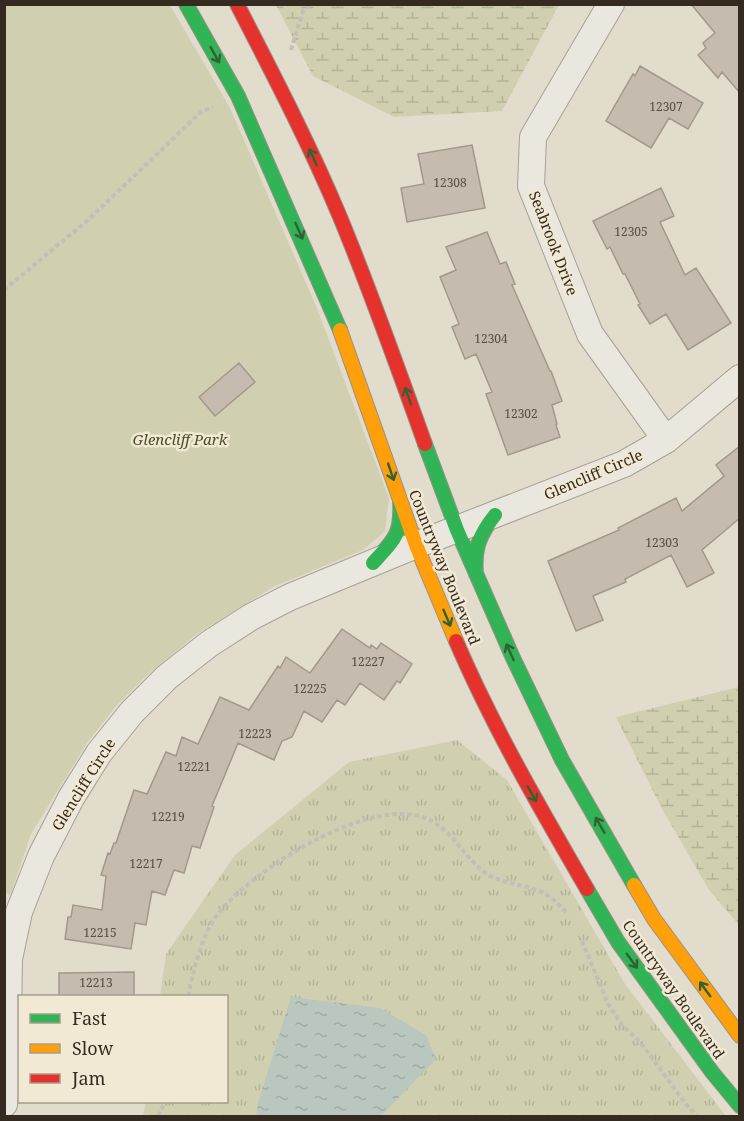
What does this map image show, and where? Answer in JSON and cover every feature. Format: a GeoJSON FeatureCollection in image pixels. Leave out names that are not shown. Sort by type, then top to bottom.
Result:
{"type":"FeatureCollection","features":[{"type":"Feature","properties":{"kind":"street","name":"Countryway Boulevard"},"geometry":{"type":"LineString","coordinates":[[186,4],[238,96],[326,294],[416,545],[466,663],[524,780],[618,942],[712,1072],[740,1106]]}},
{"type":"Feature","properties":{"kind":"street","name":"Countryway Boulevard"},"geometry":{"type":"LineString","coordinates":[[237,4],[272,70],[340,217],[440,485],[449,526],[469,574],[562,760],[654,919],[740,1036]]}},
{"type":"Feature","properties":{"kind":"street","name":"Seabrook Drive"},"geometry":{"type":"LineString","coordinates":[[611,4],[533,137],[531,186],[590,334],[666,440]]}},
{"type":"Feature","properties":{"kind":"street"},"geometry":{"type":"LineString","coordinates":[[326,294],[352,331],[383,420],[406,476]]}},
{"type":"Feature","properties":{"kind":"street","name":"Glencliff Circle"},"geometry":{"type":"LineString","coordinates":[[4,1104],[7,1082],[9,959],[19,912],[41,856],[71,798],[99,753],[132,712],[167,677],[209,644],[251,617],[290,597],[416,545],[449,526],[495,515],[624,464],[666,440],[740,378]]}},
{"type":"Feature","properties":{"kind":"street","name":"Glencliff Circle"},"geometry":{"type":"LineString","coordinates":[[440,485],[449,498],[462,510],[479,516],[495,515]]}},
{"type":"Feature","properties":{"kind":"street"},"geometry":{"type":"LineString","coordinates":[[440,485],[440,505],[436,518],[416,545],[441,552]]}},
{"type":"Feature","properties":{"kind":"street"},"geometry":{"type":"LineString","coordinates":[[373,563],[390,546],[399,532],[401,517],[399,496]]}},
{"type":"Feature","properties":{"kind":"street"},"geometry":{"type":"LineString","coordinates":[[469,574],[474,561],[475,547],[484,529],[495,515]]}},
{"type":"Feature","properties":{"kind":"street"},"geometry":{"type":"LineString","coordinates":[[436,591],[437,565],[450,536],[449,526]]}},
{"type":"Feature","properties":{"kind":"street","name":"Glencliff Circle"},"geometry":{"type":"LineString","coordinates":[[373,563],[389,560],[405,563],[423,574],[436,591]]}},
{"type":"Feature","properties":{"kind":"path"},"geometry":{"type":"LineString","coordinates":[[272,70],[291,51],[303,11],[310,4]]}},
{"type":"Feature","properties":{"kind":"path"},"geometry":{"type":"LineString","coordinates":[[4,290],[88,220],[201,112],[238,96]]}},
{"type":"Feature","properties":{"kind":"path"},"geometry":{"type":"LineString","coordinates":[[188,995],[205,939],[216,917],[234,898],[257,878],[312,842],[337,830],[384,815],[420,816],[436,824],[449,834],[478,867],[498,880],[540,891],[562,908],[571,920]]}},
{"type":"Feature","properties":{"kind":"path"},"geometry":{"type":"LineString","coordinates":[[581,938],[608,1004],[622,1025],[641,1043],[697,1116]]}},
{"type":"Feature","properties":{"kind":"green space","name":"Glencliff Park"},"geometry":{"type":"Polygon","coordinates":[[[4,5],[170,5],[230,108],[316,306],[389,498],[385,531],[363,550],[275,586],[197,634],[147,675],[117,705],[87,743],[31,834],[10,896],[4,890],[4,5]]]}},
{"type":"Feature","properties":{"kind":"green space"},"geometry":{"type":"Polygon","coordinates":[[[276,5],[559,5],[502,111],[394,117],[313,76],[276,5]]]}},
{"type":"Feature","properties":{"kind":"green space"},"geometry":{"type":"Polygon","coordinates":[[[740,687],[739,925],[709,890],[662,809],[616,717],[740,687]]]}},
{"type":"Feature","properties":{"kind":"green space"},"geometry":{"type":"Polygon","coordinates":[[[457,740],[507,780],[625,984],[726,1116],[143,1116],[146,1103],[228,1103],[228,995],[160,995],[166,954],[235,855],[349,762],[457,740]]]}},
{"type":"Feature","properties":{"kind":"water"},"geometry":{"type":"Polygon","coordinates":[[[291,997],[380,1008],[426,1035],[436,1059],[381,1116],[256,1116],[291,997]]]}},
{"type":"Feature","properties":{"kind":"building"},"geometry":{"type":"Polygon","coordinates":[[[691,4],[740,4],[740,93],[722,72],[718,78],[698,55],[706,48],[703,43],[715,33],[691,4]]]}},
{"type":"Feature","properties":{"kind":"building"},"geometry":{"type":"Polygon","coordinates":[[[640,66],[703,103],[688,129],[669,118],[651,148],[606,121],[640,66]]]}},
{"type":"Feature","properties":{"kind":"building"},"geometry":{"type":"Polygon","coordinates":[[[472,145],[485,208],[407,222],[401,188],[424,184],[418,154],[472,145]]]}},
{"type":"Feature","properties":{"kind":"building"},"geometry":{"type":"Polygon","coordinates":[[[661,188],[674,216],[660,222],[685,275],[696,268],[731,323],[688,350],[666,314],[650,324],[638,305],[640,304],[625,274],[610,247],[607,249],[593,221],[661,188]]]}},
{"type":"Feature","properties":{"kind":"building"},"geometry":{"type":"Polygon","coordinates":[[[487,232],[500,264],[506,262],[515,284],[512,285],[562,401],[552,405],[560,437],[508,455],[486,394],[492,392],[476,354],[465,359],[452,327],[459,324],[440,277],[456,270],[446,247],[487,232]]]}},
{"type":"Feature","properties":{"kind":"building"},"geometry":{"type":"Polygon","coordinates":[[[239,363],[255,382],[215,416],[199,397],[239,363]]]}},
{"type":"Feature","properties":{"kind":"building"},"geometry":{"type":"Polygon","coordinates":[[[740,446],[740,518],[702,550],[714,573],[687,587],[671,555],[625,579],[626,582],[593,596],[603,620],[576,631],[548,561],[619,530],[618,528],[676,498],[682,511],[724,476],[716,465],[740,446]]]}},
{"type":"Feature","properties":{"kind":"building"},"geometry":{"type":"Polygon","coordinates":[[[342,629],[370,648],[371,645],[377,649],[381,643],[412,664],[400,683],[397,681],[384,700],[360,683],[345,705],[337,700],[322,722],[304,711],[292,737],[282,741],[274,760],[238,743],[212,806],[214,807],[200,848],[192,846],[184,873],[174,870],[165,895],[152,891],[146,925],[135,923],[131,949],[65,939],[68,917],[71,917],[73,905],[102,910],[106,876],[101,875],[108,853],[110,854],[116,843],[134,790],[147,794],[166,752],[176,756],[182,737],[198,744],[220,697],[249,710],[286,657],[310,673],[342,629]]]}},
{"type":"Feature","properties":{"kind":"building"},"geometry":{"type":"Polygon","coordinates":[[[134,972],[134,995],[59,995],[59,973],[134,972]]]}},
{"type":"Feature","properties":{"kind":"traffic: fast"},"geometry":{"type":"LineString","coordinates":[[186,4],[238,96],[340,330]]}},
{"type":"Feature","properties":{"kind":"traffic: fast"},"geometry":{"type":"LineString","coordinates":[[425,444],[457,530],[513,658],[562,760],[634,885]]}},
{"type":"Feature","properties":{"kind":"traffic: fast"},"geometry":{"type":"LineString","coordinates":[[373,563],[395,536],[400,522],[400,501]]}},
{"type":"Feature","properties":{"kind":"traffic: fast"},"geometry":{"type":"LineString","coordinates":[[476,574],[479,543],[495,515]]}},
{"type":"Feature","properties":{"kind":"traffic: fast"},"geometry":{"type":"LineString","coordinates":[[587,889],[618,942],[712,1072],[740,1106]]}},
{"type":"Feature","properties":{"kind":"traffic: slow"},"geometry":{"type":"LineString","coordinates":[[340,330],[416,545],[456,641]]}},
{"type":"Feature","properties":{"kind":"traffic: slow"},"geometry":{"type":"LineString","coordinates":[[634,885],[654,919],[740,1036]]}},
{"type":"Feature","properties":{"kind":"traffic: jam"},"geometry":{"type":"LineString","coordinates":[[237,4],[304,136],[340,217],[425,444]]}},
{"type":"Feature","properties":{"kind":"traffic: jam"},"geometry":{"type":"LineString","coordinates":[[456,641],[501,736],[587,889]]}}]}
